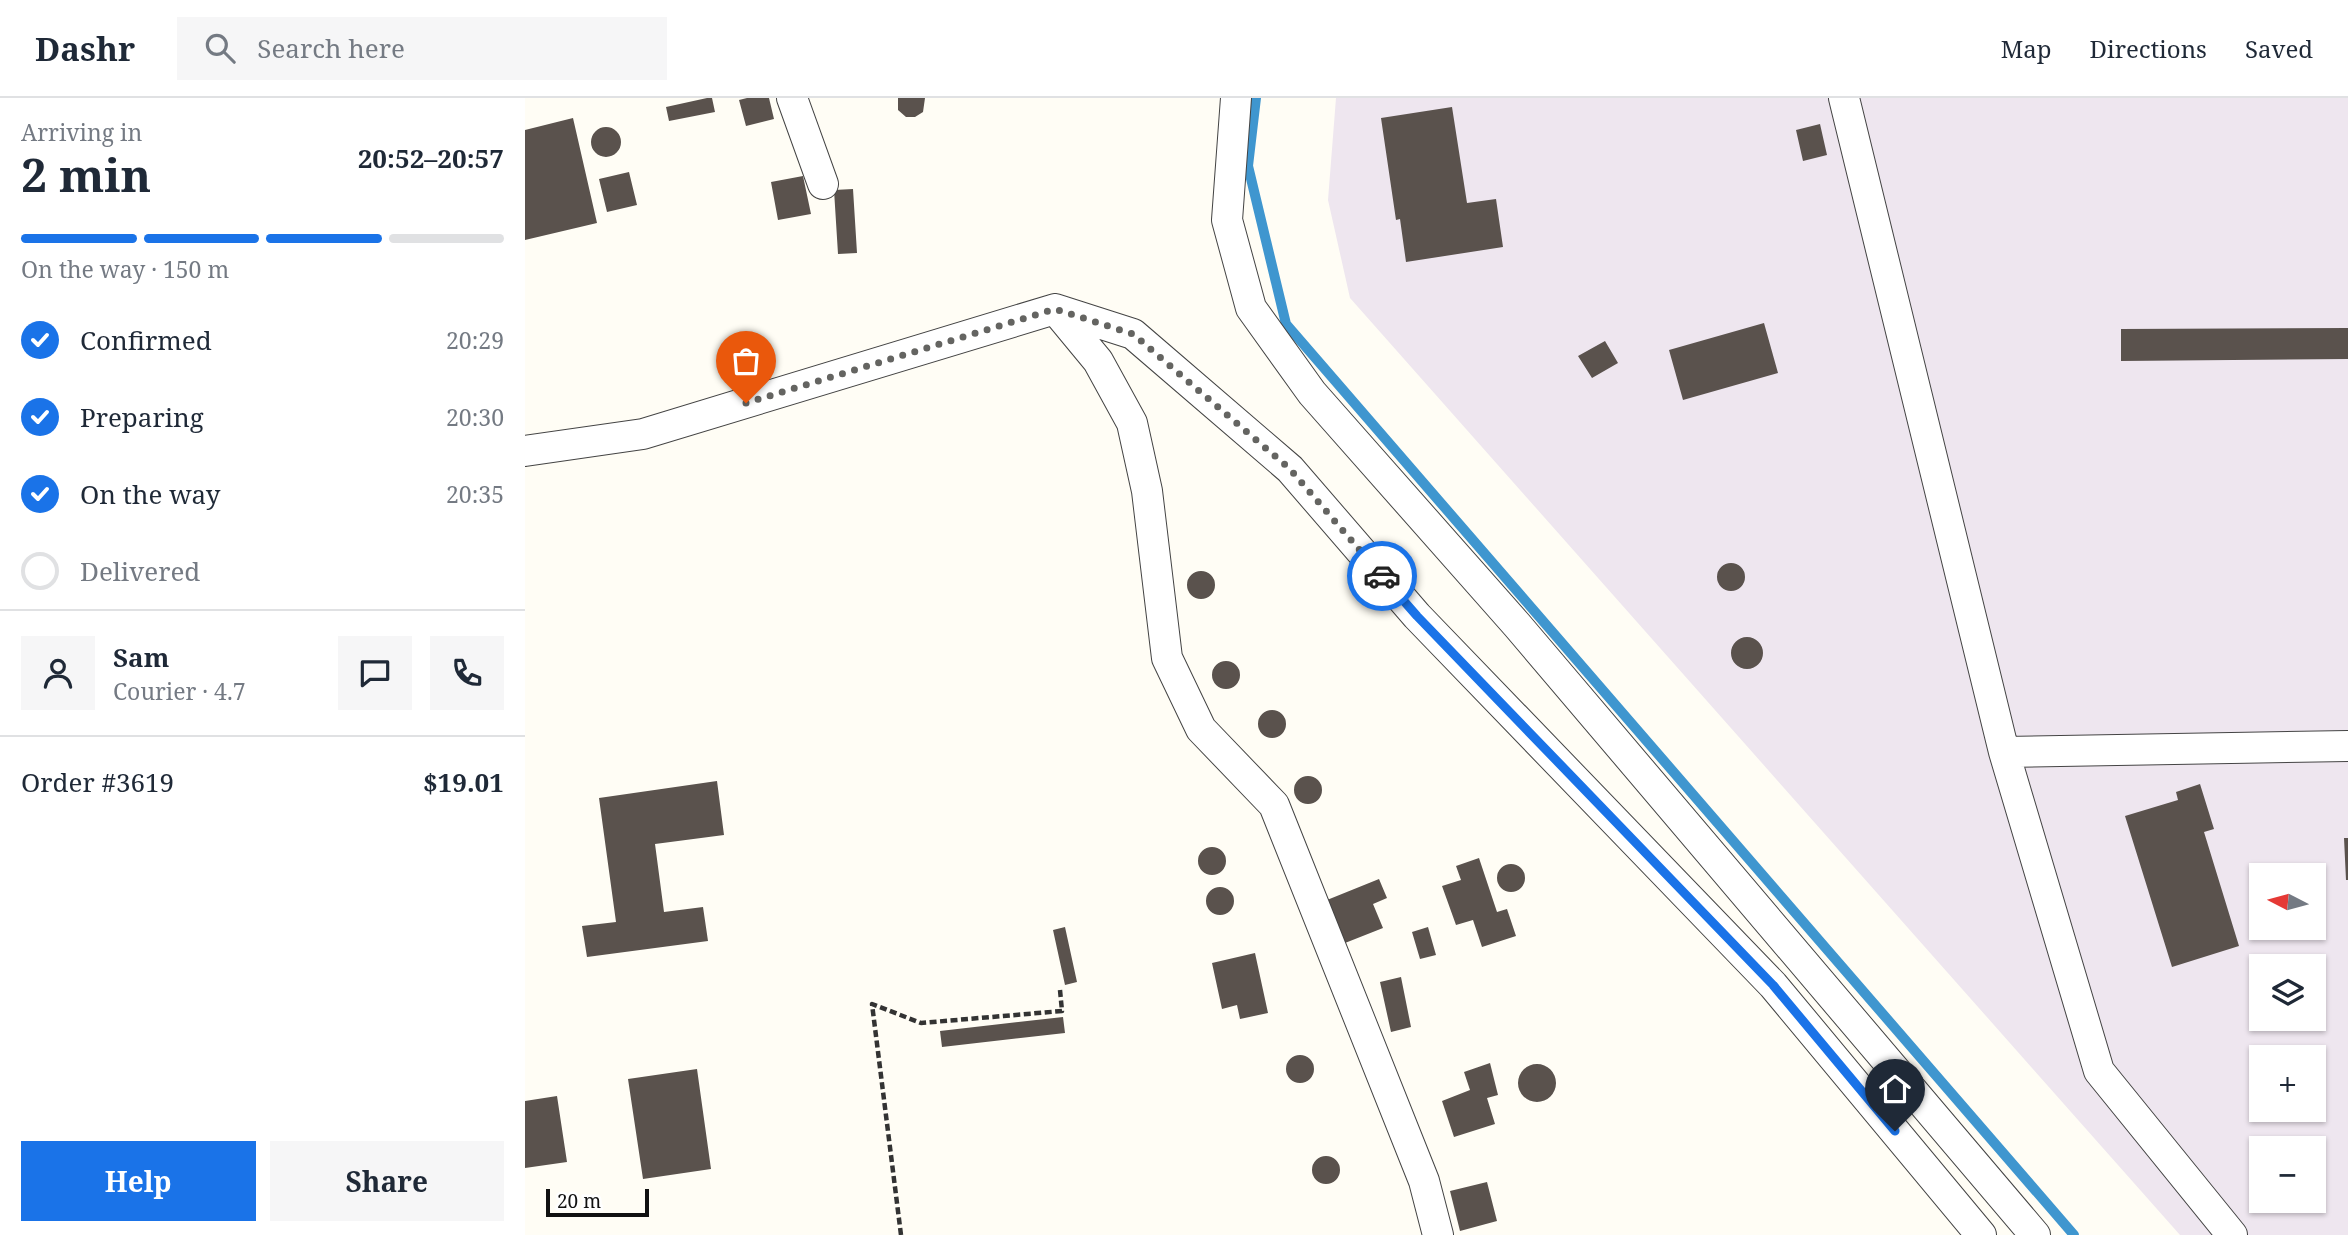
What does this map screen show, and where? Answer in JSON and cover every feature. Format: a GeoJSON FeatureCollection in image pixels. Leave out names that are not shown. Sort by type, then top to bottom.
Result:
{"type":"FeatureCollection","features":[{"type":"Feature","properties":{"kind":"street"},"geometry":{"type":"LineString","coordinates":[[792,98],[823,184]]}},
{"type":"Feature","properties":{"kind":"street"},"geometry":{"type":"LineString","coordinates":[[1236,98],[1227,220],[1251,308],[1312,393],[1517,625],[2035,1235]]}},
{"type":"Feature","properties":{"kind":"street"},"geometry":{"type":"LineString","coordinates":[[1844,98],[2004,752],[2099,1070],[2232,1235]]}},
{"type":"Feature","properties":{"kind":"street"},"geometry":{"type":"LineString","coordinates":[[1055,309],[1098,361],[1132,423],[1147,491],[1167,658],[1201,729],[1273,805],[1425,1181],[1438,1235]]}},
{"type":"Feature","properties":{"kind":"street"},"geometry":{"type":"LineString","coordinates":[[525,452],[643,434],[1055,309],[1133,334],[1290,469],[1417,616],[1773,985],[1981,1235]]}},
{"type":"Feature","properties":{"kind":"street"},"geometry":{"type":"LineString","coordinates":[[2004,752],[2348,746]]}},
{"type":"Feature","properties":{"kind":"path"},"geometry":{"type":"LineString","coordinates":[[901,1235],[872,1004],[921,1023],[1062,1011],[1060,990]]}},
{"type":"Feature","properties":{"kind":"shaded area"},"geometry":{"type":"Polygon","coordinates":[[[1336,98],[2348,98],[2348,1235],[2180,1235],[1350,298],[1328,200],[1336,98]]]}},
{"type":"Feature","properties":{"kind":"building"},"geometry":{"type":"Polygon","coordinates":[[[712,98],[715,112],[669,121],[666,107],[712,98]]]}},
{"type":"Feature","properties":{"kind":"building"},"geometry":{"type":"Polygon","coordinates":[[[769,98],[774,119],[746,126],[739,100],[769,98]]]}},
{"type":"Feature","properties":{"kind":"building"},"geometry":{"type":"Polygon","coordinates":[[[898,98],[925,98],[923,112],[915,117],[906,117],[898,110],[898,98]]]}},
{"type":"Feature","properties":{"kind":"building"},"geometry":{"type":"Polygon","coordinates":[[[1452,107],[1467,203],[1496,199],[1503,247],[1406,262],[1400,219],[1396,220],[1381,118],[1452,107]]]}},
{"type":"Feature","properties":{"kind":"building"},"geometry":{"type":"Polygon","coordinates":[[[573,118],[597,223],[525,240],[525,130],[573,118]]]}},
{"type":"Feature","properties":{"kind":"building"},"geometry":{"type":"Polygon","coordinates":[[[1820,124],[1827,155],[1803,161],[1796,130],[1820,124]]]}},
{"type":"Feature","properties":{"kind":"building"},"geometry":{"type":"Polygon","coordinates":[[[606,127],[616,132],[621,142],[616,152],[606,157],[596,152],[591,142],[596,132],[606,127]]]}},
{"type":"Feature","properties":{"kind":"building"},"geometry":{"type":"Polygon","coordinates":[[[629,172],[637,205],[607,212],[599,179],[629,172]]]}},
{"type":"Feature","properties":{"kind":"building"},"geometry":{"type":"Polygon","coordinates":[[[803,176],[811,214],[778,220],[771,182],[803,176]]]}},
{"type":"Feature","properties":{"kind":"building"},"geometry":{"type":"Polygon","coordinates":[[[853,189],[857,253],[838,254],[834,190],[853,189]]]}},
{"type":"Feature","properties":{"kind":"building"},"geometry":{"type":"Polygon","coordinates":[[[1764,323],[1778,373],[1683,400],[1669,350],[1764,323]]]}},
{"type":"Feature","properties":{"kind":"building"},"geometry":{"type":"Polygon","coordinates":[[[2348,328],[2348,359],[2121,361],[2121,329],[2348,328]]]}},
{"type":"Feature","properties":{"kind":"building"},"geometry":{"type":"Polygon","coordinates":[[[1605,341],[1618,363],[1592,378],[1578,356],[1605,341]]]}},
{"type":"Feature","properties":{"kind":"building"},"geometry":{"type":"Polygon","coordinates":[[[1731,563],[1741,567],[1745,577],[1741,587],[1731,591],[1721,587],[1717,577],[1721,567],[1731,563]]]}},
{"type":"Feature","properties":{"kind":"building"},"geometry":{"type":"Polygon","coordinates":[[[1201,571],[1211,575],[1215,585],[1211,595],[1201,599],[1191,595],[1187,585],[1191,575],[1201,571]]]}},
{"type":"Feature","properties":{"kind":"building"},"geometry":{"type":"Polygon","coordinates":[[[1747,637],[1758,642],[1763,653],[1758,664],[1747,669],[1736,664],[1731,653],[1736,642],[1747,637]]]}},
{"type":"Feature","properties":{"kind":"building"},"geometry":{"type":"Polygon","coordinates":[[[1226,661],[1236,665],[1240,675],[1236,685],[1226,689],[1216,685],[1212,675],[1216,665],[1226,661]]]}},
{"type":"Feature","properties":{"kind":"building"},"geometry":{"type":"Polygon","coordinates":[[[1272,710],[1282,714],[1286,724],[1282,734],[1272,738],[1262,734],[1258,724],[1262,714],[1272,710]]]}},
{"type":"Feature","properties":{"kind":"building"},"geometry":{"type":"Polygon","coordinates":[[[1308,776],[1318,780],[1322,790],[1318,800],[1308,804],[1298,800],[1294,790],[1298,780],[1308,776]]]}},
{"type":"Feature","properties":{"kind":"building"},"geometry":{"type":"Polygon","coordinates":[[[717,781],[724,835],[655,844],[664,912],[703,907],[708,941],[587,957],[582,926],[616,922],[599,798],[717,781]]]}},
{"type":"Feature","properties":{"kind":"building"},"geometry":{"type":"Polygon","coordinates":[[[2200,784],[2214,829],[2204,832],[2239,946],[2172,967],[2125,816],[2178,800],[2176,792],[2200,784]]]}},
{"type":"Feature","properties":{"kind":"building"},"geometry":{"type":"Polygon","coordinates":[[[2344,838],[2348,838],[2348,880],[2346,880],[2344,838]]]}},
{"type":"Feature","properties":{"kind":"building"},"geometry":{"type":"Polygon","coordinates":[[[1212,847],[1222,851],[1226,861],[1222,871],[1212,875],[1202,871],[1198,861],[1202,851],[1212,847]]]}},
{"type":"Feature","properties":{"kind":"building"},"geometry":{"type":"Polygon","coordinates":[[[1479,858],[1497,912],[1507,909],[1516,936],[1482,947],[1473,920],[1456,925],[1442,886],[1461,880],[1456,866],[1479,858]]]}},
{"type":"Feature","properties":{"kind":"building"},"geometry":{"type":"Polygon","coordinates":[[[1511,864],[1521,868],[1525,878],[1521,888],[1511,892],[1501,888],[1497,878],[1501,868],[1511,864]]]}},
{"type":"Feature","properties":{"kind":"building"},"geometry":{"type":"Polygon","coordinates":[[[1379,879],[1387,898],[1373,904],[1383,928],[1345,943],[1327,900],[1379,879]]]}},
{"type":"Feature","properties":{"kind":"building"},"geometry":{"type":"Polygon","coordinates":[[[1220,887],[1230,891],[1234,901],[1230,911],[1220,915],[1210,911],[1206,901],[1210,891],[1220,887]]]}},
{"type":"Feature","properties":{"kind":"building"},"geometry":{"type":"Polygon","coordinates":[[[1065,927],[1077,982],[1065,985],[1053,930],[1065,927]]]}},
{"type":"Feature","properties":{"kind":"building"},"geometry":{"type":"Polygon","coordinates":[[[1428,927],[1436,955],[1420,959],[1412,932],[1428,927]]]}},
{"type":"Feature","properties":{"kind":"building"},"geometry":{"type":"Polygon","coordinates":[[[1255,953],[1268,1013],[1240,1019],[1237,1005],[1222,1009],[1212,963],[1255,953]]]}},
{"type":"Feature","properties":{"kind":"building"},"geometry":{"type":"Polygon","coordinates":[[[1401,977],[1411,1027],[1391,1032],[1380,982],[1401,977]]]}},
{"type":"Feature","properties":{"kind":"building"},"geometry":{"type":"Polygon","coordinates":[[[1063,1017],[1065,1033],[942,1047],[940,1031],[1063,1017]]]}},
{"type":"Feature","properties":{"kind":"building"},"geometry":{"type":"Polygon","coordinates":[[[1300,1055],[1310,1059],[1314,1069],[1310,1079],[1300,1083],[1290,1079],[1286,1069],[1290,1059],[1300,1055]]]}},
{"type":"Feature","properties":{"kind":"building"},"geometry":{"type":"Polygon","coordinates":[[[1490,1063],[1498,1095],[1487,1098],[1495,1124],[1454,1137],[1442,1101],[1470,1090],[1464,1072],[1490,1063]]]}},
{"type":"Feature","properties":{"kind":"building"},"geometry":{"type":"Polygon","coordinates":[[[1537,1064],[1551,1069],[1556,1083],[1551,1097],[1537,1102],[1523,1097],[1518,1083],[1523,1069],[1537,1064]]]}},
{"type":"Feature","properties":{"kind":"building"},"geometry":{"type":"Polygon","coordinates":[[[697,1069],[711,1169],[643,1179],[628,1079],[697,1069]]]}},
{"type":"Feature","properties":{"kind":"building"},"geometry":{"type":"Polygon","coordinates":[[[557,1096],[567,1162],[525,1168],[525,1101],[557,1096]]]}},
{"type":"Feature","properties":{"kind":"building"},"geometry":{"type":"Polygon","coordinates":[[[1326,1156],[1336,1160],[1340,1170],[1336,1180],[1326,1184],[1316,1180],[1312,1170],[1316,1160],[1326,1156]]]}},
{"type":"Feature","properties":{"kind":"building"},"geometry":{"type":"Polygon","coordinates":[[[1487,1182],[1497,1221],[1460,1231],[1450,1191],[1487,1182]]]}},
{"type":"Feature","properties":{"kind":"waterway"},"geometry":{"type":"LineString","coordinates":[[1256,98],[1248,166],[1286,324],[2074,1235]]}},
{"type":"Feature","properties":{"kind":"way so far"},"geometry":{"type":"LineString","coordinates":[[746,403],[1055,309],[1133,334],[1290,469],[1382,576]]}},
{"type":"Feature","properties":{"kind":"route"},"geometry":{"type":"LineString","coordinates":[[1382,576],[1417,616],[1773,985],[1895,1131]]}}]}
